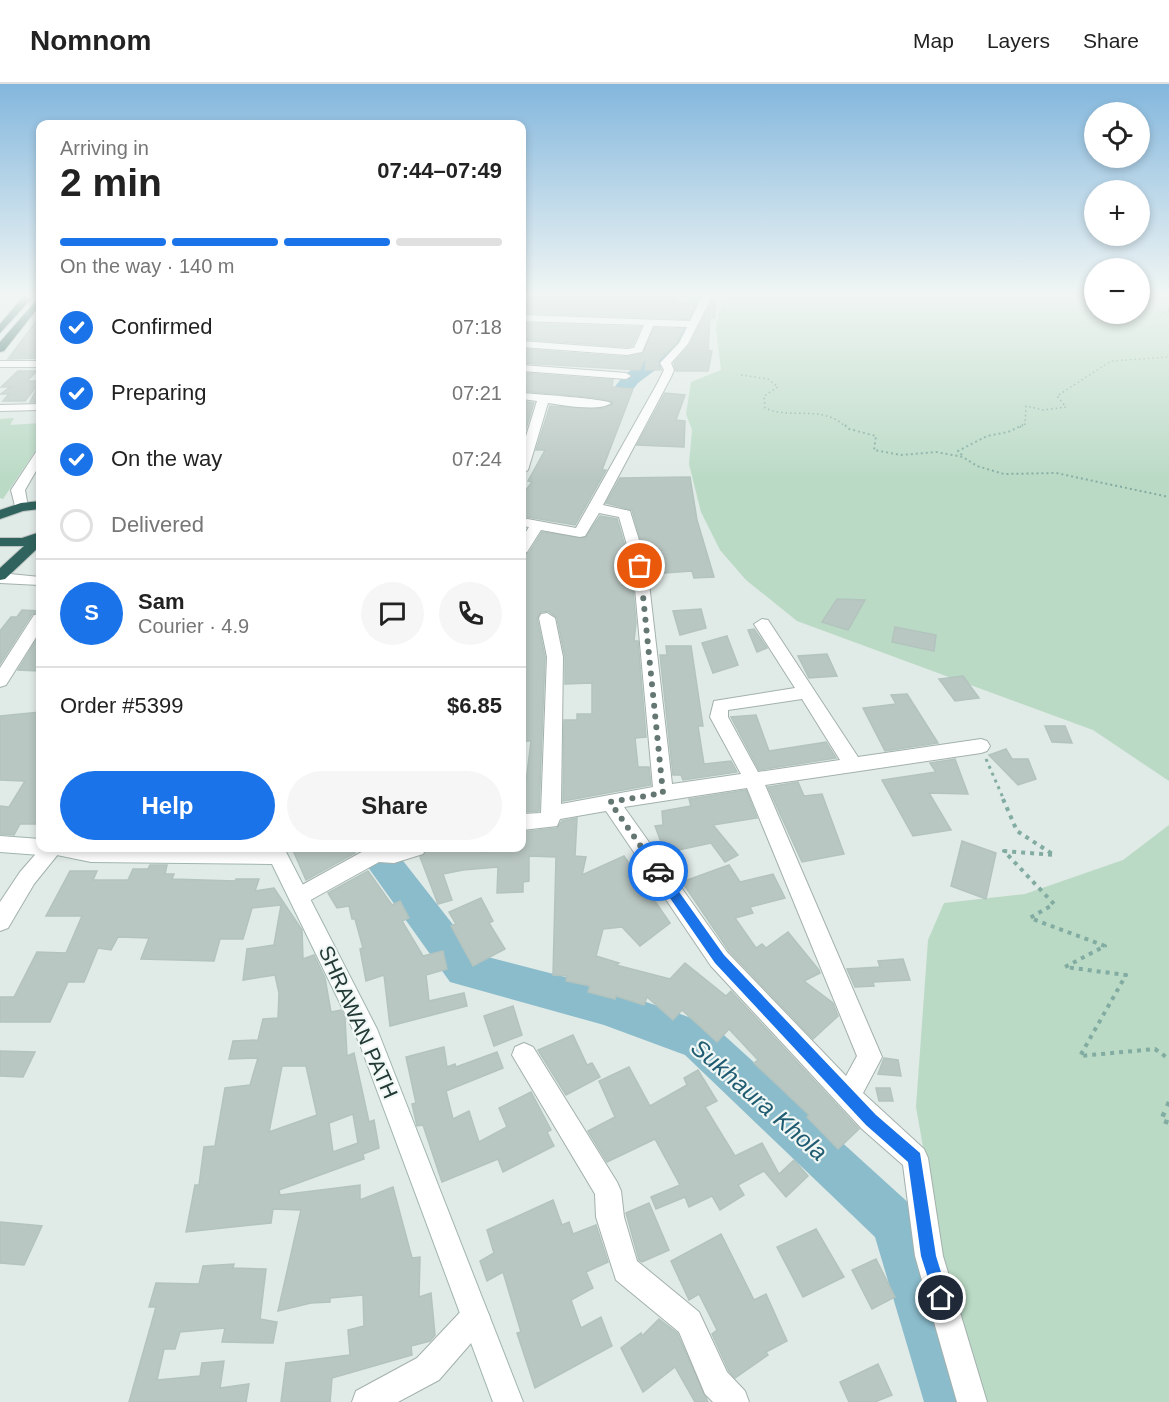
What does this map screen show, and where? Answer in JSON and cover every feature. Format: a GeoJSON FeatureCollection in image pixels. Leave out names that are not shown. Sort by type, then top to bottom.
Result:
{"type":"FeatureCollection","features":[{"type":"Feature","properties":{"kind":"highway"},"geometry":{"type":"LineString","coordinates":[[0,515],[36,503]]}},
{"type":"Feature","properties":{"kind":"highway"},"geometry":{"type":"LineString","coordinates":[[0,507],[21,507]]}},
{"type":"Feature","properties":{"kind":"highway"},"geometry":{"type":"LineString","coordinates":[[0,542],[24,542],[36,539]]}},
{"type":"Feature","properties":{"kind":"highway"},"geometry":{"type":"LineString","coordinates":[[0,577],[36,542]]}},
{"type":"Feature","properties":{"kind":"street"},"geometry":{"type":"LineString","coordinates":[[526,523],[579,534],[596,508],[639,424],[662,388],[669,370],[665,363],[670,358]]}},
{"type":"Feature","properties":{"kind":"street"},"geometry":{"type":"LineString","coordinates":[[0,364],[36,364]]}},
{"type":"Feature","properties":{"kind":"street"},"geometry":{"type":"LineString","coordinates":[[526,368],[626,376]]}},
{"type":"Feature","properties":{"kind":"street"},"geometry":{"type":"LineString","coordinates":[[526,397],[605,403]]}},
{"type":"Feature","properties":{"kind":"street"},"geometry":{"type":"LineString","coordinates":[[526,456],[543,399]]}},
{"type":"Feature","properties":{"kind":"street"},"geometry":{"type":"LineString","coordinates":[[0,408],[36,407]]}},
{"type":"Feature","properties":{"kind":"street"},"geometry":{"type":"LineString","coordinates":[[21,507],[18,490],[36,461]]}},
{"type":"Feature","properties":{"kind":"street"},"geometry":{"type":"LineString","coordinates":[[596,508],[625,514],[640,566],[663,793]]}},
{"type":"Feature","properties":{"kind":"street"},"geometry":{"type":"LineString","coordinates":[[526,543],[537,526]]}},
{"type":"Feature","properties":{"kind":"street"},"geometry":{"type":"LineString","coordinates":[[0,577],[36,581]]}},
{"type":"Feature","properties":{"kind":"street"},"geometry":{"type":"LineString","coordinates":[[526,822],[550,820],[555,657],[547,618]]}},
{"type":"Feature","properties":{"kind":"street"},"geometry":{"type":"LineString","coordinates":[[762,624],[854,766]]}},
{"type":"Feature","properties":{"kind":"street"},"geometry":{"type":"LineString","coordinates":[[0,681],[36,625]]}},
{"type":"Feature","properties":{"kind":"street"},"geometry":{"type":"LineString","coordinates":[[808,692],[720,705],[718,717],[754,781],[870,1057],[855,1084],[843,1090]]}},
{"type":"Feature","properties":{"kind":"street"},"geometry":{"type":"LineString","coordinates":[[550,813],[663,793],[981,746]]}},
{"type":"Feature","properties":{"kind":"street"},"geometry":{"type":"LineString","coordinates":[[610,802],[720,959],[871,1120],[915,1158],[929,1256],[972,1402]]}},
{"type":"Feature","properties":{"kind":"street"},"geometry":{"type":"LineString","coordinates":[[0,844],[36,847]]}},
{"type":"Feature","properties":{"kind":"street"},"geometry":{"type":"LineString","coordinates":[[0,921],[27,878],[50,852]]}},
{"type":"Feature","properties":{"kind":"street","name":"SHRAWAN PATH"},"geometry":{"type":"LineString","coordinates":[[78,852],[91,854],[277,852],[369,1037],[508,1402]]}},
{"type":"Feature","properties":{"kind":"street"},"geometry":{"type":"LineString","coordinates":[[300,896],[377,853],[394,855],[403,852]]}},
{"type":"Feature","properties":{"kind":"street"},"geometry":{"type":"LineString","coordinates":[[524,1055],[608,1191],[610,1217],[626,1270],[689,1322],[716,1383],[734,1402]]}},
{"type":"Feature","properties":{"kind":"street"},"geometry":{"type":"LineString","coordinates":[[367,1402],[428,1369],[475,1317]]}},
{"type":"Feature","properties":{"kind":"path"},"geometry":{"type":"LineString","coordinates":[[1162,358],[1112,361],[1057,396],[1066,407],[1043,410],[1026,406],[1025,424],[1008,432],[987,436],[958,451],[977,466],[1004,474],[1056,473],[1169,497]]}},
{"type":"Feature","properties":{"kind":"path"},"geometry":{"type":"LineString","coordinates":[[741,375],[768,378],[778,387],[774,392],[764,396],[765,408],[774,412],[796,411],[836,417],[849,429],[876,436],[874,450],[901,455],[936,452],[963,457]]}},
{"type":"Feature","properties":{"kind":"path"},"geometry":{"type":"LineString","coordinates":[[981,746],[1017,831],[1054,855],[1004,850],[1054,904],[1030,918],[1105,946],[1065,967],[1126,975],[1080,1056],[1155,1049],[1169,1059]]}},
{"type":"Feature","properties":{"kind":"path"},"geometry":{"type":"LineString","coordinates":[[1169,1102],[1161,1120],[1169,1124]]}},
{"type":"Feature","properties":{"kind":"green space"},"geometry":{"type":"Polygon","coordinates":[[[720,358],[1169,358],[1169,781],[1093,730],[797,621],[746,580],[720,550],[701,512],[689,464],[692,430],[686,414],[691,382],[721,370],[720,358]]]}},
{"type":"Feature","properties":{"kind":"green space"},"geometry":{"type":"Polygon","coordinates":[[[14,418],[10,425],[36,423],[36,450],[3,499],[0,498],[0,419],[14,418]]]}},
{"type":"Feature","properties":{"kind":"green space"},"geometry":{"type":"Polygon","coordinates":[[[1169,825],[1169,1402],[987,1402],[956,1335],[916,1107],[928,940],[944,903],[1025,894],[1123,860],[1169,825]]]}},
{"type":"Feature","properties":{"kind":"building"},"geometry":{"type":"Polygon","coordinates":[[[9,358],[36,358],[36,358],[8,359],[9,358]]]}},
{"type":"Feature","properties":{"kind":"building"},"geometry":{"type":"Polygon","coordinates":[[[526,358],[661,358],[658,361],[661,370],[645,370],[646,361],[644,360],[640,370],[526,363],[526,358]]]}},
{"type":"Feature","properties":{"kind":"building"},"geometry":{"type":"Polygon","coordinates":[[[679,358],[711,358],[708,371],[676,371],[674,363],[679,358]]]}},
{"type":"Feature","properties":{"kind":"building"},"geometry":{"type":"Polygon","coordinates":[[[18,371],[36,371],[27,381],[36,381],[36,387],[25,401],[3,401],[9,394],[1,394],[10,387],[1,387],[18,371]]]}},
{"type":"Feature","properties":{"kind":"building"},"geometry":{"type":"Polygon","coordinates":[[[526,373],[613,380],[612,387],[633,389],[602,470],[606,470],[575,525],[526,517],[526,490],[532,482],[528,481],[545,450],[536,450],[550,406],[599,409],[612,405],[613,402],[597,398],[526,391],[526,373]]]}},
{"type":"Feature","properties":{"kind":"building"},"geometry":{"type":"Polygon","coordinates":[[[36,390],[36,402],[30,402],[36,390]]]}},
{"type":"Feature","properties":{"kind":"building"},"geometry":{"type":"Polygon","coordinates":[[[665,393],[685,395],[676,420],[685,421],[684,447],[637,445],[665,393]]]}},
{"type":"Feature","properties":{"kind":"building"},"geometry":{"type":"Polygon","coordinates":[[[526,402],[534,403],[526,428],[526,402]]]}},
{"type":"Feature","properties":{"kind":"building"},"geometry":{"type":"Polygon","coordinates":[[[690,477],[697,520],[714,577],[694,578],[692,571],[650,574],[632,510],[606,503],[620,478],[690,477]]]}},
{"type":"Feature","properties":{"kind":"building"},"geometry":{"type":"Polygon","coordinates":[[[600,516],[617,519],[631,566],[636,623],[634,641],[638,641],[646,737],[635,738],[638,767],[649,767],[651,785],[563,801],[564,720],[577,720],[577,714],[592,714],[592,683],[565,684],[565,657],[557,618],[548,611],[541,612],[537,618],[545,657],[539,811],[526,812],[526,782],[531,741],[526,741],[526,554],[529,553],[542,532],[585,538],[600,516]]]}},
{"type":"Feature","properties":{"kind":"building"},"geometry":{"type":"Polygon","coordinates":[[[837,599],[865,600],[848,630],[822,622],[837,599]]]}},
{"type":"Feature","properties":{"kind":"building"},"geometry":{"type":"Polygon","coordinates":[[[701,609],[706,628],[680,635],[673,611],[701,609]]]}},
{"type":"Feature","properties":{"kind":"building"},"geometry":{"type":"Polygon","coordinates":[[[22,610],[36,611],[0,664],[0,631],[11,617],[17,617],[22,610]]]}},
{"type":"Feature","properties":{"kind":"building"},"geometry":{"type":"Polygon","coordinates":[[[895,627],[936,635],[934,651],[892,642],[895,627]]]}},
{"type":"Feature","properties":{"kind":"building"},"geometry":{"type":"Polygon","coordinates":[[[754,629],[767,648],[757,652],[748,630],[754,629]]]}},
{"type":"Feature","properties":{"kind":"building"},"geometry":{"type":"Polygon","coordinates":[[[727,636],[738,665],[713,673],[702,643],[727,636]]]}},
{"type":"Feature","properties":{"kind":"building"},"geometry":{"type":"Polygon","coordinates":[[[36,641],[36,671],[18,670],[36,641]]]}},
{"type":"Feature","properties":{"kind":"building"},"geometry":{"type":"Polygon","coordinates":[[[666,646],[691,646],[703,726],[698,726],[704,764],[731,761],[737,772],[683,780],[681,775],[673,775],[660,655],[667,655],[666,646]]]}},
{"type":"Feature","properties":{"kind":"building"},"geometry":{"type":"Polygon","coordinates":[[[827,654],[837,676],[809,678],[798,656],[827,654]]]}},
{"type":"Feature","properties":{"kind":"building"},"geometry":{"type":"Polygon","coordinates":[[[963,676],[979,698],[955,701],[939,679],[963,676]]]}},
{"type":"Feature","properties":{"kind":"building"},"geometry":{"type":"Polygon","coordinates":[[[907,694],[938,743],[885,751],[863,708],[896,704],[891,695],[907,694]]]}},
{"type":"Feature","properties":{"kind":"building"},"geometry":{"type":"Polygon","coordinates":[[[36,712],[36,824],[20,824],[14,835],[0,834],[0,806],[9,807],[25,781],[0,780],[0,716],[36,712]]]}},
{"type":"Feature","properties":{"kind":"building"},"geometry":{"type":"Polygon","coordinates":[[[756,715],[769,751],[826,742],[836,758],[759,770],[731,717],[756,715]]]}},
{"type":"Feature","properties":{"kind":"building"},"geometry":{"type":"Polygon","coordinates":[[[1045,726],[1065,726],[1072,743],[1052,742],[1045,726]]]}},
{"type":"Feature","properties":{"kind":"building"},"geometry":{"type":"Polygon","coordinates":[[[1006,749],[1012,759],[1028,759],[1036,779],[1018,785],[989,755],[1006,749]]]}},
{"type":"Feature","properties":{"kind":"building"},"geometry":{"type":"Polygon","coordinates":[[[955,759],[968,794],[929,793],[951,830],[913,836],[882,780],[936,772],[930,763],[955,759]]]}},
{"type":"Feature","properties":{"kind":"building"},"geometry":{"type":"Polygon","coordinates":[[[798,782],[804,796],[822,794],[844,854],[802,862],[768,787],[798,782]]]}},
{"type":"Feature","properties":{"kind":"building"},"geometry":{"type":"Polygon","coordinates":[[[746,790],[757,818],[713,825],[738,855],[725,862],[711,843],[665,853],[655,826],[663,825],[662,811],[691,806],[689,799],[746,790]]]}},
{"type":"Feature","properties":{"kind":"building"},"geometry":{"type":"Polygon","coordinates":[[[577,818],[575,856],[586,857],[582,875],[624,856],[670,923],[640,946],[622,927],[603,929],[596,956],[619,963],[616,965],[670,979],[685,963],[726,996],[731,991],[859,1129],[838,1149],[807,1117],[809,1115],[754,1063],[758,1060],[729,1029],[717,1042],[682,1010],[673,1020],[647,997],[644,1005],[616,996],[615,999],[588,992],[590,986],[566,981],[567,976],[553,975],[556,857],[529,856],[529,881],[523,882],[523,892],[497,893],[498,867],[443,874],[452,900],[438,904],[420,857],[425,852],[526,852],[526,832],[557,828],[562,821],[577,818]]]}},
{"type":"Feature","properties":{"kind":"building"},"geometry":{"type":"Polygon","coordinates":[[[962,841],[996,853],[986,899],[951,886],[962,841]]]}},
{"type":"Feature","properties":{"kind":"building"},"geometry":{"type":"Polygon","coordinates":[[[294,852],[355,853],[306,880],[294,852]]]}},
{"type":"Feature","properties":{"kind":"building"},"geometry":{"type":"Polygon","coordinates":[[[150,865],[167,865],[165,874],[174,874],[172,879],[235,881],[236,879],[259,879],[255,891],[274,888],[302,930],[303,959],[314,955],[325,978],[331,1012],[341,1010],[345,1018],[347,1056],[354,1053],[369,1122],[374,1120],[379,1148],[363,1154],[364,1159],[279,1190],[280,1195],[360,1185],[360,1200],[393,1187],[412,1258],[420,1257],[419,1297],[431,1293],[435,1335],[430,1341],[411,1346],[412,1355],[332,1378],[330,1402],[281,1402],[286,1363],[350,1355],[348,1330],[364,1326],[363,1295],[330,1298],[330,1302],[311,1303],[278,1311],[301,1210],[273,1209],[271,1223],[186,1232],[195,1185],[199,1185],[204,1147],[215,1146],[225,1088],[250,1085],[258,1058],[229,1059],[233,1041],[258,1040],[263,1019],[278,1018],[279,993],[275,975],[243,980],[247,949],[274,945],[281,905],[252,908],[243,939],[220,939],[214,961],[141,959],[149,938],[118,937],[111,950],[98,948],[84,982],[68,982],[50,1022],[0,1022],[0,997],[14,997],[37,952],[66,953],[82,916],[46,916],[70,871],[97,871],[93,880],[128,880],[133,869],[148,869],[150,865]],[[282,1066],[269,1132],[317,1115],[306,1066],[282,1066]],[[353,1114],[329,1123],[333,1152],[358,1143],[353,1114]]]}},
{"type":"Feature","properties":{"kind":"building"},"geometry":{"type":"Polygon","coordinates":[[[729,865],[740,882],[773,874],[785,898],[750,907],[753,913],[735,918],[756,948],[762,944],[766,948],[788,932],[819,970],[820,973],[804,981],[833,1003],[838,1016],[813,1039],[729,951],[682,882],[729,865]]]}},
{"type":"Feature","properties":{"kind":"building"},"geometry":{"type":"Polygon","coordinates":[[[368,871],[392,905],[400,901],[409,918],[402,921],[423,956],[443,951],[447,969],[426,975],[429,1001],[464,993],[467,1006],[390,1026],[384,975],[366,981],[360,949],[363,948],[355,919],[352,919],[349,906],[337,908],[328,893],[368,871]]]}},
{"type":"Feature","properties":{"kind":"building"},"geometry":{"type":"Polygon","coordinates":[[[481,898],[493,921],[489,923],[505,949],[473,966],[451,926],[456,924],[449,912],[481,898]]]}},
{"type":"Feature","properties":{"kind":"building"},"geometry":{"type":"Polygon","coordinates":[[[903,959],[910,980],[873,982],[874,986],[855,987],[847,969],[880,967],[878,961],[903,959]]]}},
{"type":"Feature","properties":{"kind":"building"},"geometry":{"type":"Polygon","coordinates":[[[513,1006],[522,1035],[494,1046],[484,1016],[513,1006]]]}},
{"type":"Feature","properties":{"kind":"building"},"geometry":{"type":"Polygon","coordinates":[[[573,1035],[587,1065],[592,1063],[600,1077],[566,1095],[538,1050],[573,1035]]]}},
{"type":"Feature","properties":{"kind":"building"},"geometry":{"type":"Polygon","coordinates":[[[444,1047],[447,1067],[455,1064],[456,1067],[497,1052],[503,1068],[446,1091],[453,1119],[469,1111],[479,1142],[507,1127],[499,1108],[531,1092],[551,1130],[547,1132],[554,1146],[503,1172],[498,1159],[442,1182],[423,1125],[417,1126],[412,1104],[416,1103],[406,1057],[444,1047]]]}},
{"type":"Feature","properties":{"kind":"building"},"geometry":{"type":"Polygon","coordinates":[[[0,1051],[35,1052],[23,1077],[0,1076],[0,1051]]]}},
{"type":"Feature","properties":{"kind":"building"},"geometry":{"type":"Polygon","coordinates":[[[884,1058],[898,1060],[901,1076],[878,1074],[884,1058]]]}},
{"type":"Feature","properties":{"kind":"building"},"geometry":{"type":"Polygon","coordinates":[[[629,1067],[650,1106],[687,1085],[684,1078],[698,1070],[717,1101],[705,1107],[735,1156],[762,1143],[779,1174],[794,1160],[808,1176],[786,1197],[764,1171],[738,1185],[744,1195],[720,1210],[712,1196],[689,1207],[685,1197],[656,1209],[651,1197],[680,1185],[655,1139],[607,1162],[588,1131],[615,1117],[599,1081],[629,1067]]]}},
{"type":"Feature","properties":{"kind":"building"},"geometry":{"type":"Polygon","coordinates":[[[876,1088],[890,1088],[893,1101],[879,1101],[876,1088]]]}},
{"type":"Feature","properties":{"kind":"building"},"geometry":{"type":"Polygon","coordinates":[[[553,1200],[562,1225],[569,1222],[573,1234],[596,1225],[608,1262],[586,1272],[593,1288],[571,1300],[581,1328],[601,1317],[612,1346],[535,1388],[517,1333],[521,1332],[503,1272],[487,1281],[480,1261],[494,1253],[487,1230],[553,1200]]]}},
{"type":"Feature","properties":{"kind":"building"},"geometry":{"type":"Polygon","coordinates":[[[649,1203],[669,1250],[642,1262],[639,1260],[626,1213],[649,1203]]]}},
{"type":"Feature","properties":{"kind":"building"},"geometry":{"type":"Polygon","coordinates":[[[0,1222],[42,1226],[24,1265],[0,1263],[0,1222]]]}},
{"type":"Feature","properties":{"kind":"building"},"geometry":{"type":"Polygon","coordinates":[[[816,1229],[844,1277],[803,1297],[777,1247],[816,1229]]]}},
{"type":"Feature","properties":{"kind":"building"},"geometry":{"type":"Polygon","coordinates":[[[721,1234],[754,1300],[766,1294],[787,1341],[766,1352],[768,1355],[735,1378],[729,1371],[712,1334],[717,1330],[699,1294],[689,1300],[671,1261],[721,1234]]]}},
{"type":"Feature","properties":{"kind":"building"},"geometry":{"type":"Polygon","coordinates":[[[876,1259],[895,1297],[872,1309],[852,1270],[876,1259]]]}},
{"type":"Feature","properties":{"kind":"building"},"geometry":{"type":"Polygon","coordinates":[[[234,1264],[233,1268],[266,1269],[260,1319],[277,1322],[273,1343],[222,1342],[225,1328],[180,1332],[175,1349],[164,1349],[157,1380],[200,1376],[202,1363],[224,1361],[220,1388],[249,1384],[246,1402],[129,1402],[156,1307],[149,1307],[156,1283],[199,1284],[203,1266],[234,1264]]]}},
{"type":"Feature","properties":{"kind":"building"},"geometry":{"type":"Polygon","coordinates":[[[659,1319],[677,1333],[708,1402],[695,1402],[675,1367],[643,1392],[621,1348],[641,1333],[642,1336],[659,1319]]]}},
{"type":"Feature","properties":{"kind":"building"},"geometry":{"type":"Polygon","coordinates":[[[878,1364],[892,1395],[875,1402],[849,1402],[840,1382],[878,1364]]]}},
{"type":"Feature","properties":{"kind":"waterway","name":"Sukhaura Khola"},"geometry":{"type":"LineString","coordinates":[[598,421],[631,379],[661,358]]}},
{"type":"Feature","properties":{"kind":"waterway","name":"Sukhaura Khola"},"geometry":{"type":"LineString","coordinates":[[377,852],[464,969],[604,1006],[699,1040],[895,1223],[951,1402]]}},
{"type":"Feature","properties":{"kind":"way so far"},"geometry":{"type":"LineString","coordinates":[[640,566],[663,793],[610,802],[658,871]]}},
{"type":"Feature","properties":{"kind":"route"},"geometry":{"type":"LineString","coordinates":[[658,871],[720,959],[871,1120],[915,1158],[929,1256],[941,1298]]}}]}
